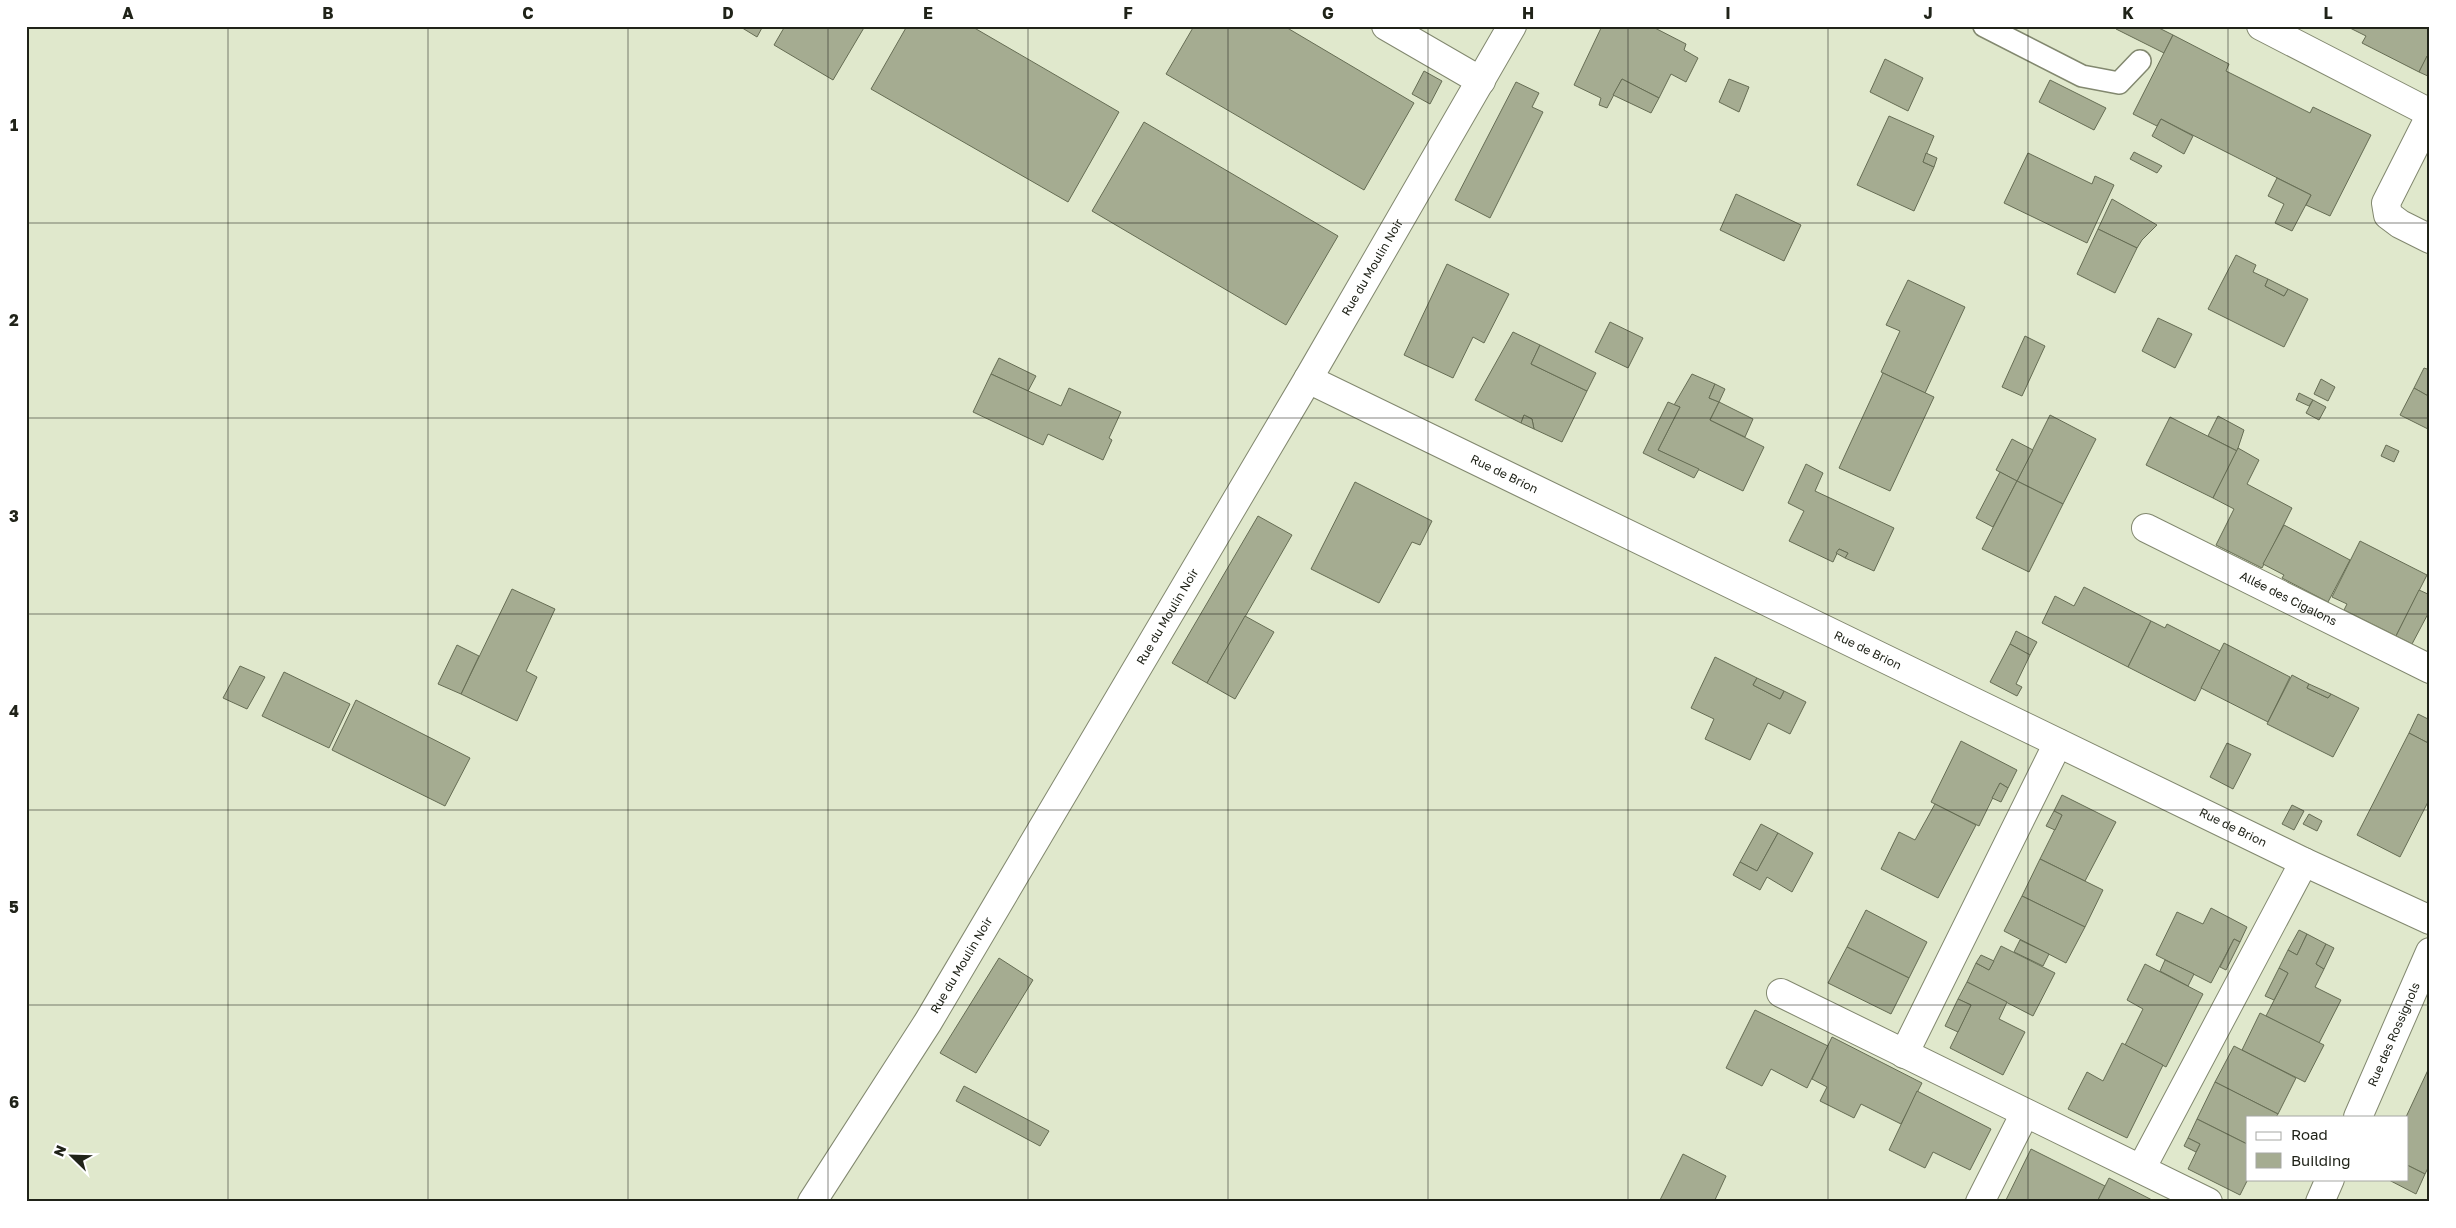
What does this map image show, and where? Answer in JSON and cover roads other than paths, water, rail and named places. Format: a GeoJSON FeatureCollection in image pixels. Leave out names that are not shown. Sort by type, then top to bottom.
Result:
{"type":"FeatureCollection","features":[{"type":"Feature","properties":{"kind":"street"},"geometry":{"type":"LineString","coordinates":[[1386,26],[1481,81]]}},
{"type":"Feature","properties":{"kind":"street","name":"Rue du Moulin Noir"},"geometry":{"type":"LineString","coordinates":[[812,1202],[928,1022],[1308,379],[1512,26]]}},
{"type":"Feature","properties":{"kind":"street"},"geometry":{"type":"LineString","coordinates":[[2261,26],[2430,114],[2386,203],[2388,215],[2400,224],[2430,239]]}},
{"type":"Feature","properties":{"kind":"street","name":"Rue de Brion"},"geometry":{"type":"LineString","coordinates":[[1308,379],[2304,862],[2430,920]]}},
{"type":"Feature","properties":{"kind":"street","name":"Allée des Cigalons"},"geometry":{"type":"LineString","coordinates":[[2146,528],[2430,669]]}},
{"type":"Feature","properties":{"kind":"street"},"geometry":{"type":"LineString","coordinates":[[1904,1054],[2058,743]]}},
{"type":"Feature","properties":{"kind":"street"},"geometry":{"type":"LineString","coordinates":[[2142,1169],[2304,862]]}},
{"type":"Feature","properties":{"kind":"street","name":"Rue des Rossignols"},"geometry":{"type":"LineString","coordinates":[[2358,1116],[2430,952]]}},
{"type":"Feature","properties":{"kind":"street"},"geometry":{"type":"LineString","coordinates":[[1781,993],[2208,1202]]}},
{"type":"Feature","properties":{"kind":"street"},"geometry":{"type":"LineString","coordinates":[[1980,1202],[2025,1112]]}},
{"type":"Feature","properties":{"kind":"street"},"geometry":{"type":"LineString","coordinates":[[2320,1202],[2330,1180]]}},
{"type":"Feature","properties":{"kind":"lane"},"geometry":{"type":"LineString","coordinates":[[1984,26],[2082,76],[2119,83],[2140,61]]}}]}
